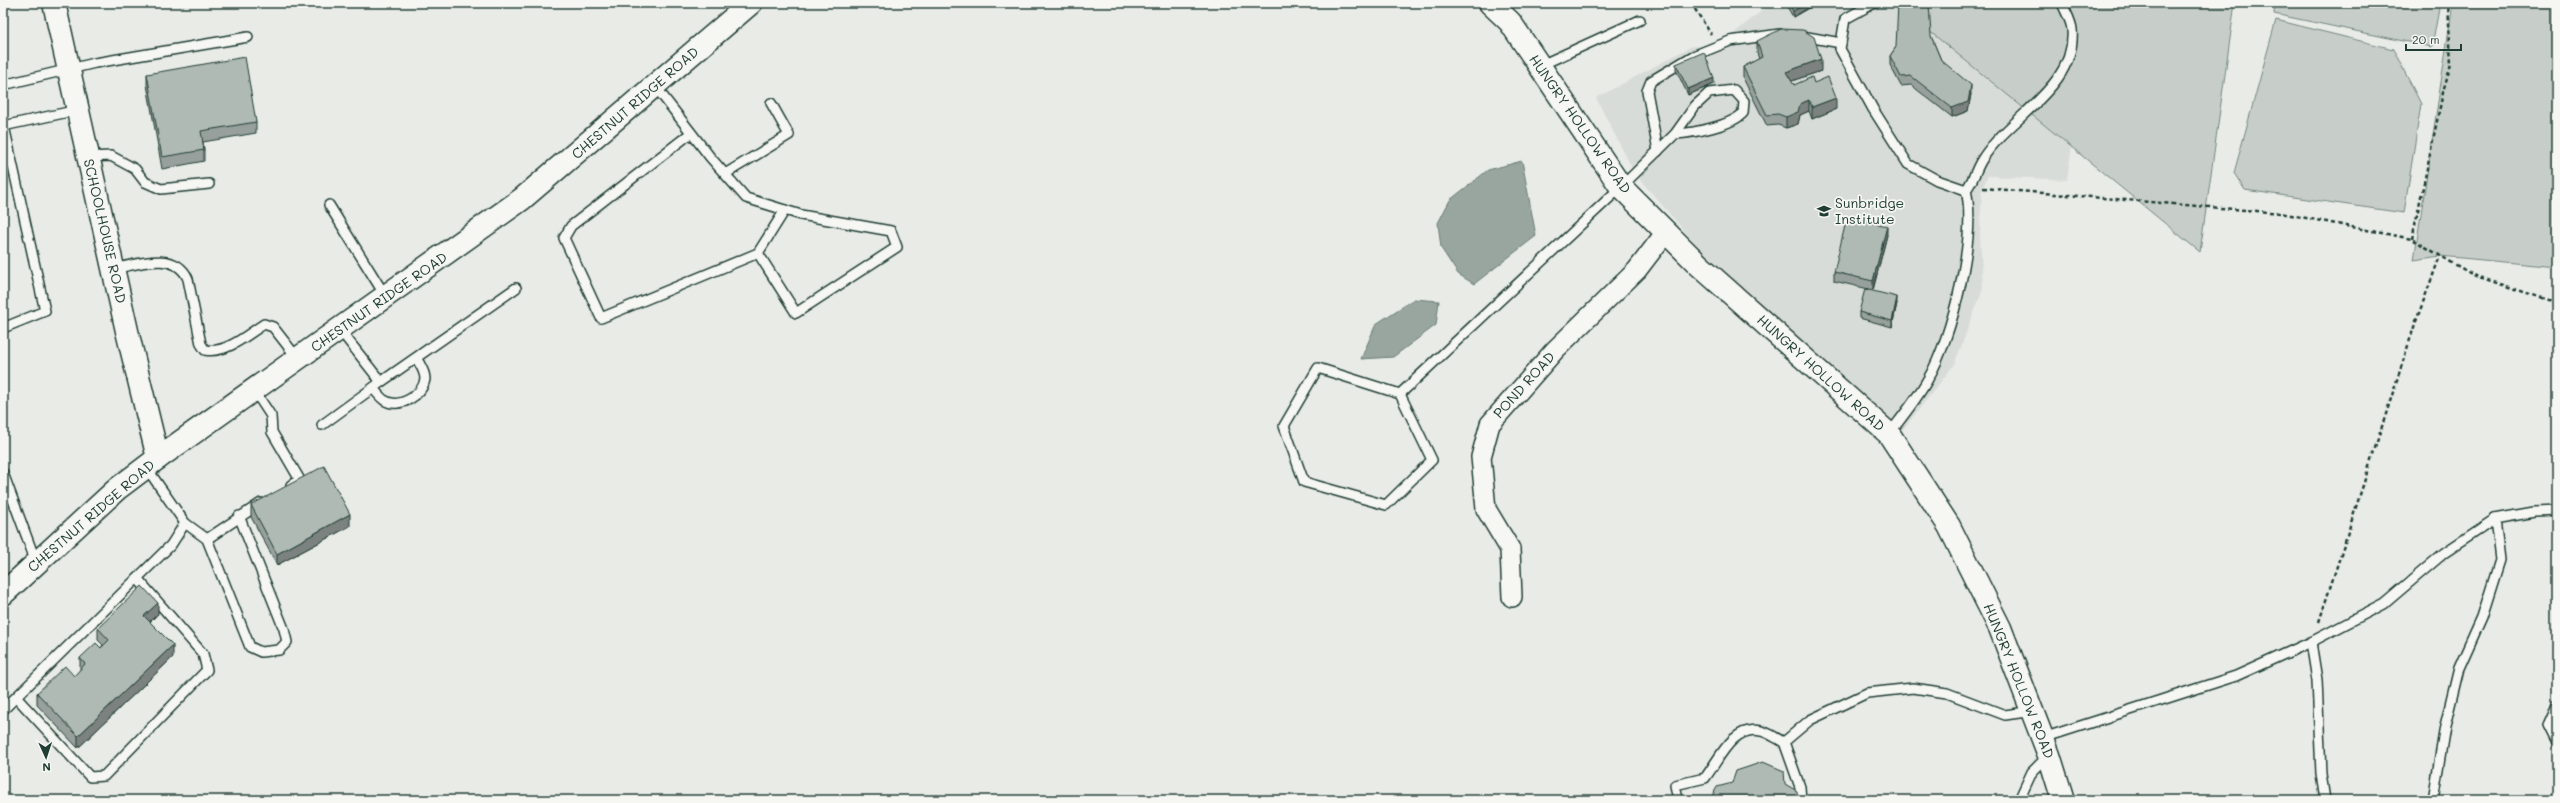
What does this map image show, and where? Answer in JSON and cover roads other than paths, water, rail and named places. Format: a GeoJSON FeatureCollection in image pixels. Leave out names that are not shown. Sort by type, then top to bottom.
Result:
{"type":"FeatureCollection","features":[{"type":"Feature","properties":{"kind":"street","name":"SCHOOLHOUSE ROAD"},"geometry":{"type":"LineString","coordinates":[[54,3],[113,269],[152,463]]}},
{"type":"Feature","properties":{"kind":"street","name":"HUNGRY HOLLOW ROAD"},"geometry":{"type":"LineString","coordinates":[[1490,3],[1510,22],[1621,187],[1699,265],[1889,434],[1949,526],[2000,628],[2046,746],[2063,800]]}},
{"type":"Feature","properties":{"kind":"street","name":"CHESTNUT RIDGE ROAD"},"geometry":{"type":"LineString","coordinates":[[3,594],[117,489],[522,199],[655,86],[741,6]]}},
{"type":"Feature","properties":{"kind":"street","name":"POND ROAD"},"geometry":{"type":"LineString","coordinates":[[1512,597],[1510,549],[1486,509],[1481,457],[1490,424],[1555,350],[1637,270],[1666,232]]}},
{"type":"Feature","properties":{"kind":"lane"},"geometry":{"type":"LineString","coordinates":[[1874,3],[1845,20],[1840,49],[1908,164],[1937,180],[1966,190]]}},
{"type":"Feature","properties":{"kind":"lane"},"geometry":{"type":"LineString","coordinates":[[1966,190],[1972,182],[1983,158],[2037,102],[2059,75],[2071,53],[2072,27],[2062,3]]}},
{"type":"Feature","properties":{"kind":"lane"},"geometry":{"type":"LineString","coordinates":[[1539,66],[1640,20]]}},
{"type":"Feature","properties":{"kind":"lane"},"geometry":{"type":"LineString","coordinates":[[1658,151],[1647,91],[1651,81],[1693,56],[1730,41],[1792,34],[1841,43]]}},
{"type":"Feature","properties":{"kind":"lane"},"geometry":{"type":"LineString","coordinates":[[3,85],[69,69],[248,37]]}},
{"type":"Feature","properties":{"kind":"lane"},"geometry":{"type":"LineString","coordinates":[[655,86],[691,133],[746,198],[784,210],[891,230],[897,247],[796,313],[758,253]]}},
{"type":"Feature","properties":{"kind":"lane"},"geometry":{"type":"LineString","coordinates":[[1400,394],[1658,151],[1675,134],[1696,106],[1709,93],[1734,90],[1744,101],[1743,113],[1737,119],[1689,133],[1675,134]]}},
{"type":"Feature","properties":{"kind":"lane"},"geometry":{"type":"LineString","coordinates":[[725,174],[789,135],[771,104]]}},
{"type":"Feature","properties":{"kind":"lane"},"geometry":{"type":"LineString","coordinates":[[3,328],[45,311],[3,126],[78,110]]}},
{"type":"Feature","properties":{"kind":"lane"},"geometry":{"type":"LineString","coordinates":[[691,133],[571,226],[564,238],[601,318],[758,253],[784,210]]}},
{"type":"Feature","properties":{"kind":"lane"},"geometry":{"type":"LineString","coordinates":[[88,157],[111,156],[135,169],[145,182],[160,189],[209,184]]}},
{"type":"Feature","properties":{"kind":"lane"},"geometry":{"type":"LineString","coordinates":[[1889,434],[1928,380],[1948,332],[1967,241],[1969,201],[1966,190]]}},
{"type":"Feature","properties":{"kind":"lane"},"geometry":{"type":"LineString","coordinates":[[329,204],[386,297]]}},
{"type":"Feature","properties":{"kind":"lane"},"geometry":{"type":"LineString","coordinates":[[113,269],[151,261],[176,263],[184,268],[188,279],[201,344],[205,350],[212,351],[225,348],[264,324],[273,327],[298,359]]}},
{"type":"Feature","properties":{"kind":"lane"},"geometry":{"type":"LineString","coordinates":[[322,425],[516,288]]}},
{"type":"Feature","properties":{"kind":"lane"},"geometry":{"type":"LineString","coordinates":[[340,330],[381,382]]}},
{"type":"Feature","properties":{"kind":"lane"},"geometry":{"type":"LineString","coordinates":[[373,388],[384,400],[399,402],[410,400],[420,390],[425,379],[424,370],[417,359]]}},
{"type":"Feature","properties":{"kind":"lane"},"geometry":{"type":"LineString","coordinates":[[1318,368],[1400,394],[1432,460],[1386,505],[1304,482],[1284,426],[1318,368]]}},
{"type":"Feature","properties":{"kind":"lane"},"geometry":{"type":"LineString","coordinates":[[207,538],[239,516],[300,480],[272,432],[271,416],[254,390]]}},
{"type":"Feature","properties":{"kind":"lane"},"geometry":{"type":"LineString","coordinates":[[152,463],[185,523],[207,538],[250,647],[261,652],[279,650],[288,642],[239,516]]}},
{"type":"Feature","properties":{"kind":"lane"},"geometry":{"type":"LineString","coordinates":[[3,474],[36,562]]}},
{"type":"Feature","properties":{"kind":"lane"},"geometry":{"type":"LineString","coordinates":[[2019,800],[2046,746],[2236,676],[2310,642],[2384,604],[2444,553],[2495,519],[2534,512],[2557,511]]}},
{"type":"Feature","properties":{"kind":"lane"},"geometry":{"type":"LineString","coordinates":[[2434,800],[2445,726],[2459,668],[2482,617],[2500,560],[2495,519]]}},
{"type":"Feature","properties":{"kind":"lane"},"geometry":{"type":"LineString","coordinates":[[3,710],[171,545],[185,523]]}},
{"type":"Feature","properties":{"kind":"lane"},"geometry":{"type":"LineString","coordinates":[[16,697],[90,777],[104,776],[207,670],[203,654],[137,578]]}},
{"type":"Feature","properties":{"kind":"lane"},"geometry":{"type":"LineString","coordinates":[[2310,642],[2317,680],[2320,767],[2325,800]]}},
{"type":"Feature","properties":{"kind":"lane"},"geometry":{"type":"LineString","coordinates":[[1784,742],[1810,720],[1867,693],[1914,688],[1947,693],[2005,715],[2033,711]]}},
{"type":"Feature","properties":{"kind":"lane"},"geometry":{"type":"LineString","coordinates":[[2557,705],[2548,725],[2557,743]]}},
{"type":"Feature","properties":{"kind":"lane"},"geometry":{"type":"LineString","coordinates":[[1678,800],[1675,785],[1705,778],[1731,740],[1743,732],[1761,731],[1784,742],[1800,787],[1801,800]]}},
{"type":"Feature","properties":{"kind":"place","name":"Sunbridge Institute"},"geometry":{"type":"Point","coordinates":[1824,211]}}]}
